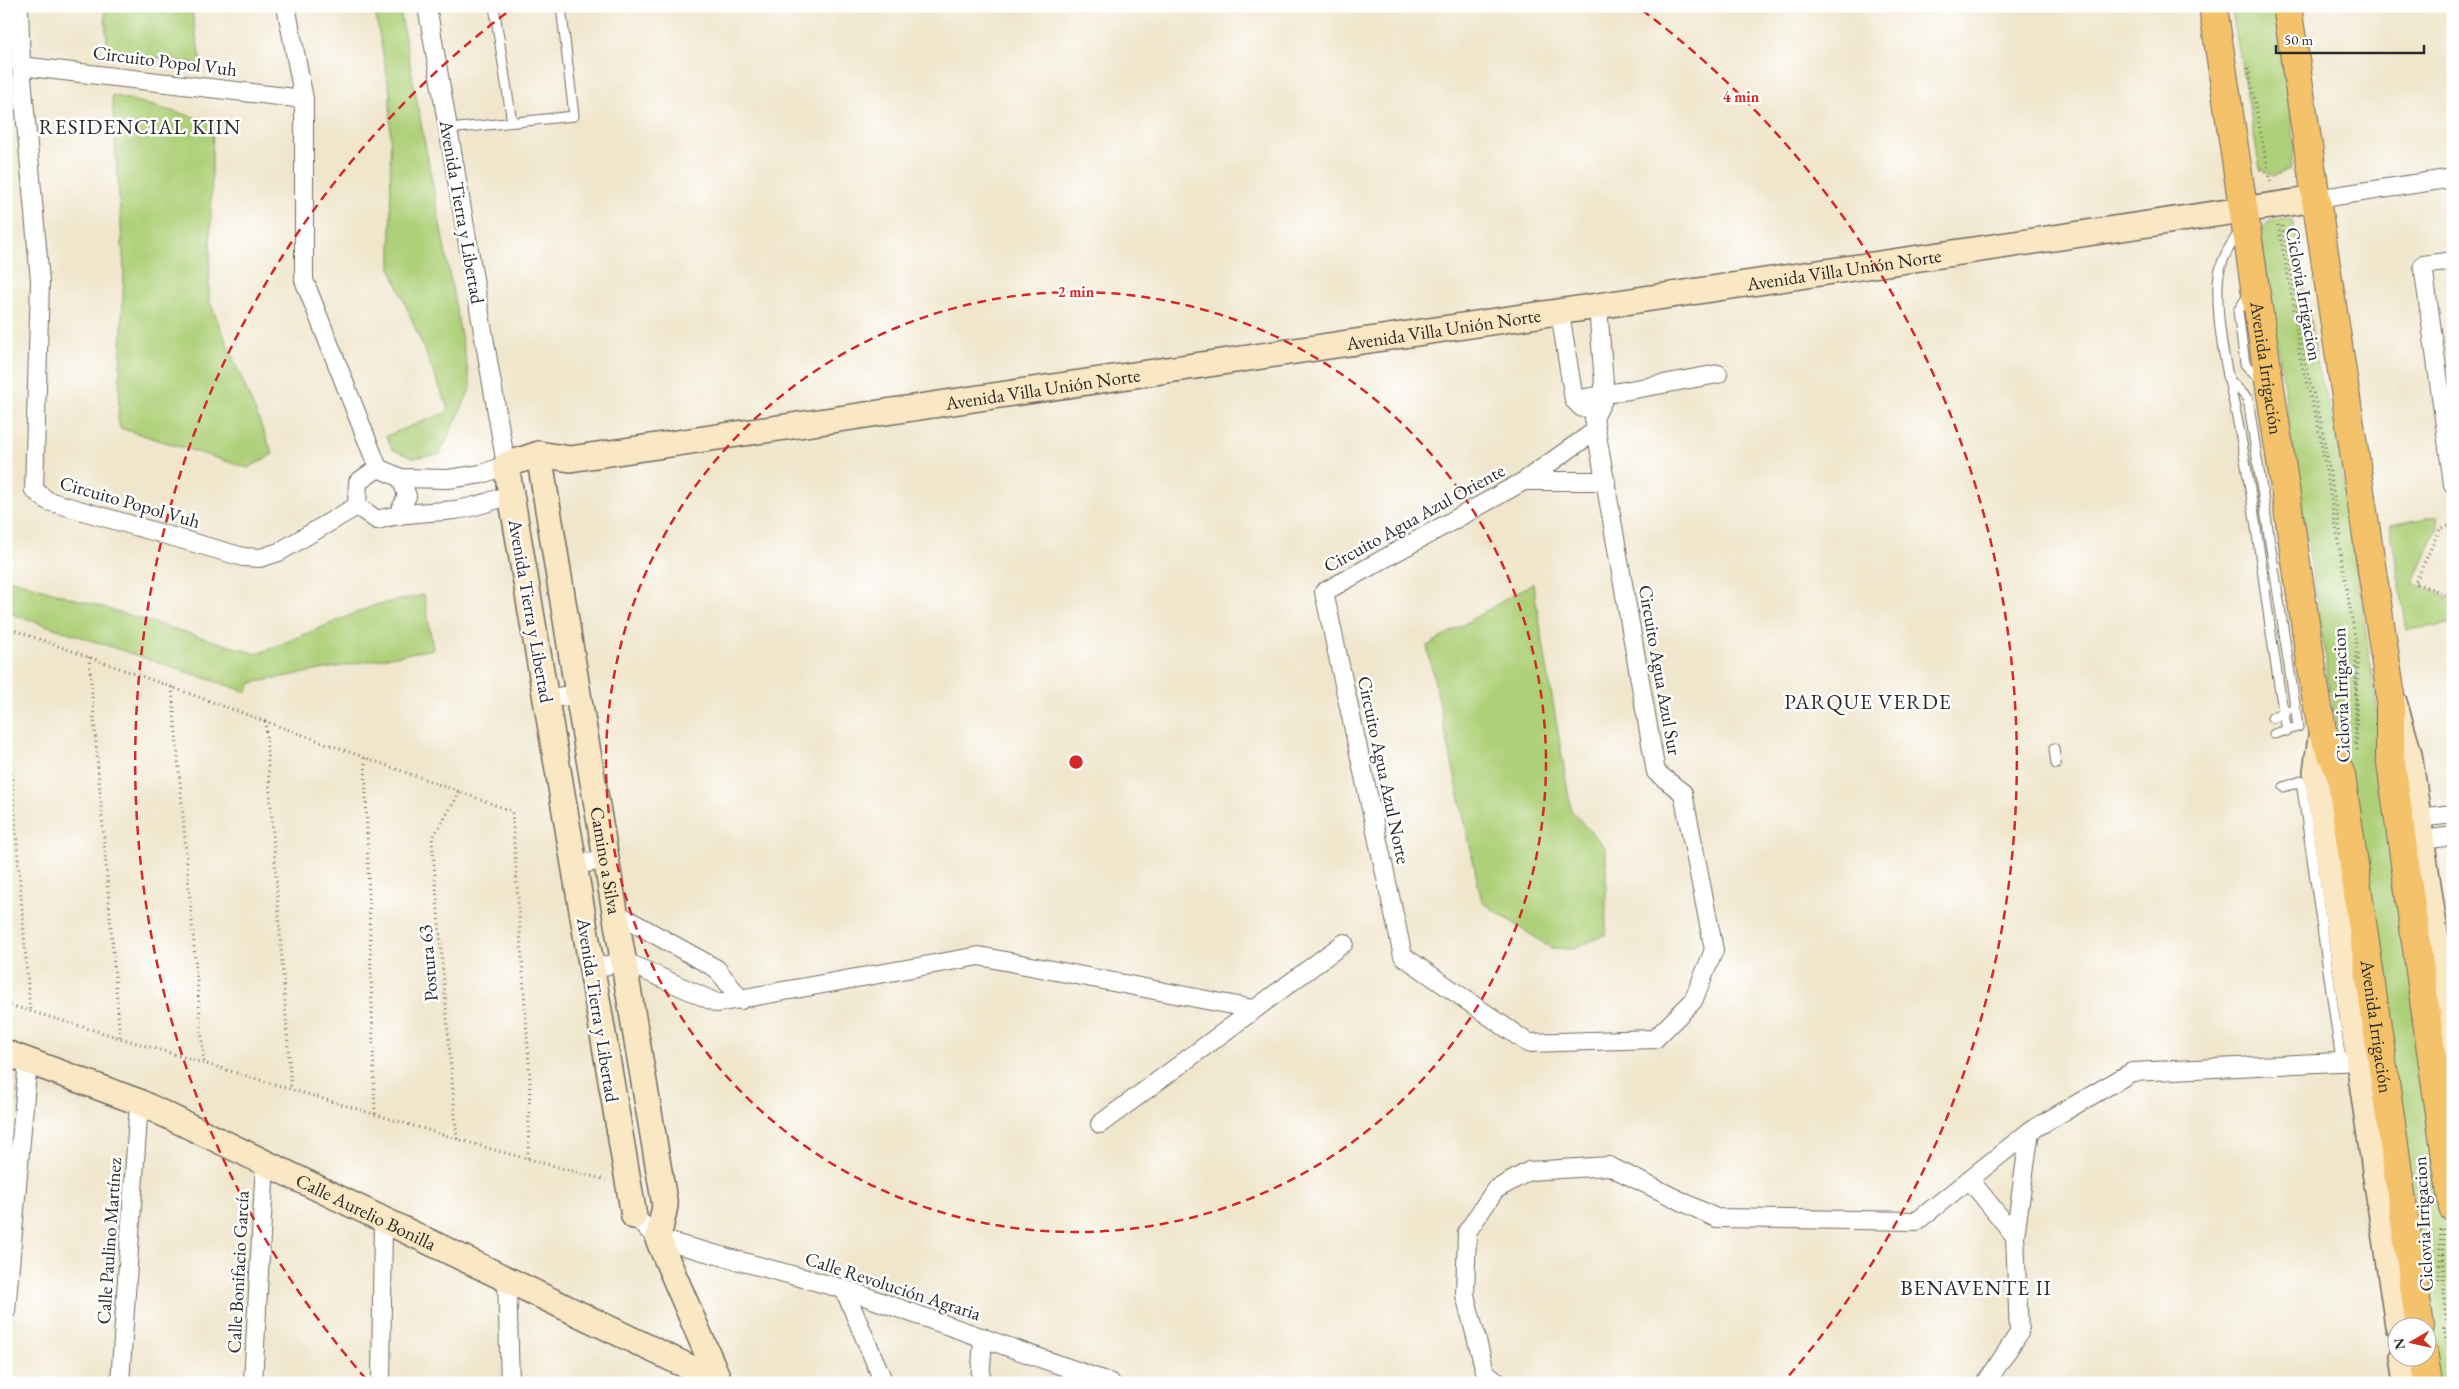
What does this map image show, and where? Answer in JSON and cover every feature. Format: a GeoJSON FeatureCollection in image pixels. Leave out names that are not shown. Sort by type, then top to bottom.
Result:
{"type":"FeatureCollection","features":[{"type":"Feature","properties":{"kind":"main road","name":"Avenida Irrigación"},"geometry":{"type":"LineString","coordinates":[[2213,6],[2322,730],[2341,775],[2419,1316]]}},
{"type":"Feature","properties":{"kind":"main road"},"geometry":{"type":"LineString","coordinates":[[2287,6],[2390,690],[2390,756],[2447,1167],[2447,1216]]}},
{"type":"Feature","properties":{"kind":"main road"},"geometry":{"type":"LineString","coordinates":[[2428,1383],[2437,1360]]}},
{"type":"Feature","properties":{"kind":"street","name":"Circuito Popol Vuh"},"geometry":{"type":"LineString","coordinates":[[19,6],[21,66],[40,281],[34,490],[48,501],[243,557],[260,558],[279,552],[357,506]]}},
{"type":"Feature","properties":{"kind":"street"},"geometry":{"type":"LineString","coordinates":[[286,6],[304,99],[304,280],[378,468],[401,478],[448,479],[482,474],[506,464]]}},
{"type":"Feature","properties":{"kind":"street","name":"Avenida Tierra y Libertad"},"geometry":{"type":"LineString","coordinates":[[427,6],[634,1216]]}},
{"type":"Feature","properties":{"kind":"street","name":"Circuito Popol Vuh"},"geometry":{"type":"LineString","coordinates":[[21,66],[304,99]]}},
{"type":"Feature","properties":{"kind":"street"},"geometry":{"type":"LineString","coordinates":[[2316,199],[2453,178]]}},
{"type":"Feature","properties":{"kind":"street","name":"Avenida Villa Unión Norte"},"geometry":{"type":"LineString","coordinates":[[506,464],[539,454],[570,459],[1598,307],[2244,217],[2274,206],[2316,199]]}},
{"type":"Feature","properties":{"kind":"street"},"geometry":{"type":"LineString","coordinates":[[2453,261],[2423,265],[2453,484]]}},
{"type":"Feature","properties":{"kind":"street"},"geometry":{"type":"LineString","coordinates":[[1594,425],[1605,396],[1598,307]]}},
{"type":"Feature","properties":{"kind":"street"},"geometry":{"type":"LineString","coordinates":[[1560,313],[1574,400],[1594,425]]}},
{"type":"Feature","properties":{"kind":"street"},"geometry":{"type":"LineString","coordinates":[[1574,400],[1605,396],[1718,374]]}},
{"type":"Feature","properties":{"kind":"street","name":"Circuito Agua Azul Oriente"},"geometry":{"type":"LineString","coordinates":[[1324,592],[1524,481],[1594,425]]}},
{"type":"Feature","properties":{"kind":"street","name":"Circuito Agua Azul Sur"},"geometry":{"type":"LineString","coordinates":[[1403,956],[1528,1043],[1655,1039],[1693,1001],[1714,950],[1683,793],[1656,772],[1606,481],[1594,425]]}},
{"type":"Feature","properties":{"kind":"street","name":"Camino a Silva"},"geometry":{"type":"LineString","coordinates":[[539,454],[665,1206],[658,1239]]}},
{"type":"Feature","properties":{"kind":"street"},"geometry":{"type":"LineString","coordinates":[[378,468],[358,482],[357,506],[376,520],[399,514],[456,510],[490,502],[545,481],[570,459]]}},
{"type":"Feature","properties":{"kind":"street"},"geometry":{"type":"LineString","coordinates":[[399,514],[407,496],[401,478]]}},
{"type":"Feature","properties":{"kind":"street","name":"Circuito Agua Azul Oriente"},"geometry":{"type":"LineString","coordinates":[[1524,481],[1606,481]]}},
{"type":"Feature","properties":{"kind":"street","name":"Circuito Agua Azul Norte"},"geometry":{"type":"LineString","coordinates":[[1324,592],[1403,956]]}},
{"type":"Feature","properties":{"kind":"street"},"geometry":{"type":"LineString","coordinates":[[2390,690],[2409,754],[2453,1056]]}},
{"type":"Feature","properties":{"kind":"street"},"geometry":{"type":"LineString","coordinates":[[546,699],[578,694]]}},
{"type":"Feature","properties":{"kind":"street","name":"Avenida Irrigación"},"geometry":{"type":"LineString","coordinates":[[2322,730],[2316,771],[2350,1061],[2396,1316]]}},
{"type":"Feature","properties":{"kind":"street"},"geometry":{"type":"LineString","coordinates":[[2421,829],[2453,814]]}},
{"type":"Feature","properties":{"kind":"street"},"geometry":{"type":"LineString","coordinates":[[2421,829],[2453,836]]}},
{"type":"Feature","properties":{"kind":"street"},"geometry":{"type":"LineString","coordinates":[[574,866],[606,859]]}},
{"type":"Feature","properties":{"kind":"street"},"geometry":{"type":"LineString","coordinates":[[616,913],[717,969],[740,1000]]}},
{"type":"Feature","properties":{"kind":"street"},"geometry":{"type":"LineString","coordinates":[[1100,1124],[1344,943]]}},
{"type":"Feature","properties":{"kind":"street"},"geometry":{"type":"LineString","coordinates":[[592,969],[624,961],[717,1003],[979,956],[1253,1009]]}},
{"type":"Feature","properties":{"kind":"street"},"geometry":{"type":"LineString","coordinates":[[6,1311],[17,1057]]}},
{"type":"Feature","properties":{"kind":"street","name":"Calle Aurelio Bonilla"},"geometry":{"type":"LineString","coordinates":[[17,1057],[139,1102],[720,1382]]}},
{"type":"Feature","properties":{"kind":"street"},"geometry":{"type":"LineString","coordinates":[[1498,1383],[1485,1371],[1465,1295],[1467,1232],[1495,1190],[1529,1171],[1609,1166],[1716,1218],[1917,1221],[2030,1132],[2132,1072],[2350,1061]]}},
{"type":"Feature","properties":{"kind":"street","name":"Calle Paulino Martínez"},"geometry":{"type":"LineString","coordinates":[[120,1383],[139,1102]]}},
{"type":"Feature","properties":{"kind":"street"},"geometry":{"type":"LineString","coordinates":[[1986,1383],[2019,1333],[2015,1236],[2030,1132]]}},
{"type":"Feature","properties":{"kind":"street","name":"Calle Bonifacio García"},"geometry":{"type":"LineString","coordinates":[[253,1383],[265,1163]]}},
{"type":"Feature","properties":{"kind":"street"},"geometry":{"type":"LineString","coordinates":[[1970,1180],[2015,1236]]}},
{"type":"Feature","properties":{"kind":"street"},"geometry":{"type":"LineString","coordinates":[[634,1216],[658,1239],[720,1382]]}},
{"type":"Feature","properties":{"kind":"street"},"geometry":{"type":"LineString","coordinates":[[380,1383],[384,1220]]}},
{"type":"Feature","properties":{"kind":"street","name":"Calle Revolución Agraria"},"geometry":{"type":"LineString","coordinates":[[658,1239],[844,1289],[1111,1383]]}},
{"type":"Feature","properties":{"kind":"street"},"geometry":{"type":"LineString","coordinates":[[507,1280],[510,1383]]}},
{"type":"Feature","properties":{"kind":"street"},"geometry":{"type":"LineString","coordinates":[[844,1289],[884,1383]]}},
{"type":"Feature","properties":{"kind":"street"},"geometry":{"type":"LineString","coordinates":[[980,1383],[983,1338]]}},
{"type":"Feature","properties":{"kind":"street"},"geometry":{"type":"LineString","coordinates":[[2404,1366],[2407,1383]]}},
{"type":"Feature","properties":{"kind":"lane"},"geometry":{"type":"LineString","coordinates":[[494,6],[512,122]]}},
{"type":"Feature","properties":{"kind":"lane"},"geometry":{"type":"LineString","coordinates":[[448,128],[574,116],[561,6]]}},
{"type":"Feature","properties":{"kind":"lane"},"geometry":{"type":"LineString","coordinates":[[2244,217],[2226,252],[2218,283],[2227,377],[2243,447],[2287,731]]}},
{"type":"Feature","properties":{"kind":"lane"},"geometry":{"type":"LineString","coordinates":[[2227,377],[2248,399],[2296,705],[2298,727],[2274,734]]}},
{"type":"Feature","properties":{"kind":"lane"},"geometry":{"type":"LineString","coordinates":[[2272,718],[2296,705]]}},
{"type":"Feature","properties":{"kind":"lane"},"geometry":{"type":"LineString","coordinates":[[2054,748],[2056,764]]}},
{"type":"Feature","properties":{"kind":"lane"},"geometry":{"type":"LineString","coordinates":[[2284,787],[2301,781],[2350,1061]]}},
{"type":"Feature","properties":{"kind":"path","name":"Ciclovia Irrigacion"},"geometry":{"type":"LineString","coordinates":[[2246,60],[2293,301],[2300,359],[2317,420],[2356,642],[2354,691],[2355,753]]}},
{"type":"Feature","properties":{"kind":"path"},"geometry":{"type":"LineString","coordinates":[[2453,524],[2440,529],[2415,583],[2453,596]]}},
{"type":"Feature","properties":{"kind":"path"},"geometry":{"type":"LineString","coordinates":[[6,627],[512,811],[530,1079],[528,1158]]}},
{"type":"Feature","properties":{"kind":"path"},"geometry":{"type":"LineString","coordinates":[[89,657],[120,1038]]}},
{"type":"Feature","properties":{"kind":"path"},"geometry":{"type":"LineString","coordinates":[[172,687],[204,1063]]}},
{"type":"Feature","properties":{"kind":"path"},"geometry":{"type":"LineString","coordinates":[[6,704],[30,1011]]}},
{"type":"Feature","properties":{"kind":"path"},"geometry":{"type":"LineString","coordinates":[[265,721],[291,1089]]}},
{"type":"Feature","properties":{"kind":"path"},"geometry":{"type":"LineString","coordinates":[[365,758],[375,1114]]}},
{"type":"Feature","properties":{"kind":"path","name":"Postura 63"},"geometry":{"type":"LineString","coordinates":[[457,1139],[432,839],[460,792]]}},
{"type":"Feature","properties":{"kind":"path"},"geometry":{"type":"LineString","coordinates":[[6,1004],[457,1139],[628,1186]]}},
{"type":"Feature","properties":{"kind":"path","name":"Ciclovia Irrigacion"},"geometry":{"type":"LineString","coordinates":[[2437,1360],[2438,1287],[2447,1216]]}},
{"type":"Feature","properties":{"kind":"green space"},"geometry":{"type":"Polygon","coordinates":[[[104,6],[191,6],[201,64],[108,50],[104,6]]]}},
{"type":"Feature","properties":{"kind":"green space"},"geometry":{"type":"Polygon","coordinates":[[[374,6],[399,6],[471,388],[440,454],[413,458],[392,449],[386,436],[447,412],[448,408],[391,269],[390,92],[374,6]]]}},
{"type":"Feature","properties":{"kind":"green space"},"geometry":{"type":"Polygon","coordinates":[[[2231,6],[2274,6],[2295,146],[2290,169],[2274,176],[2260,169],[2231,6]]]}},
{"type":"Feature","properties":{"kind":"green space"},"geometry":{"type":"Polygon","coordinates":[[[112,95],[213,122],[209,300],[273,454],[248,468],[120,428],[118,420],[124,271],[112,95]]]}},
{"type":"Feature","properties":{"kind":"green space"},"geometry":{"type":"Polygon","coordinates":[[[2285,219],[2292,221],[2297,238],[2318,371],[2335,426],[2349,514],[2453,1241],[2453,1383],[2436,1383],[2434,1376],[2432,1366],[2436,1366],[2436,1316],[2425,1316],[2261,236],[2266,224],[2275,220],[2285,219]]]}},
{"type":"Feature","properties":{"kind":"green space"},"geometry":{"type":"Polygon","coordinates":[[[2437,516],[2438,527],[2413,583],[2453,598],[2453,623],[2407,630],[2390,525],[2437,516]]]}},
{"type":"Feature","properties":{"kind":"green space"},"geometry":{"type":"Polygon","coordinates":[[[6,578],[257,654],[375,605],[424,595],[433,649],[251,683],[247,692],[6,612],[6,578]]]}},
{"type":"Feature","properties":{"kind":"green space"},"geometry":{"type":"Polygon","coordinates":[[[1533,583],[1571,810],[1606,849],[1606,934],[1574,949],[1551,948],[1482,902],[1427,646],[1533,583]]]}},
{"type":"Feature","properties":{"kind":"district","name":"RESIDENCIAL KIIN"},"geometry":{"type":"Point","coordinates":[140,126]}},
{"type":"Feature","properties":{"kind":"district","name":"PARQUE VERDE"},"geometry":{"type":"Point","coordinates":[1868,701]}},
{"type":"Feature","properties":{"kind":"district","name":"BENAVENTE II"},"geometry":{"type":"Point","coordinates":[1976,1287]}}]}
